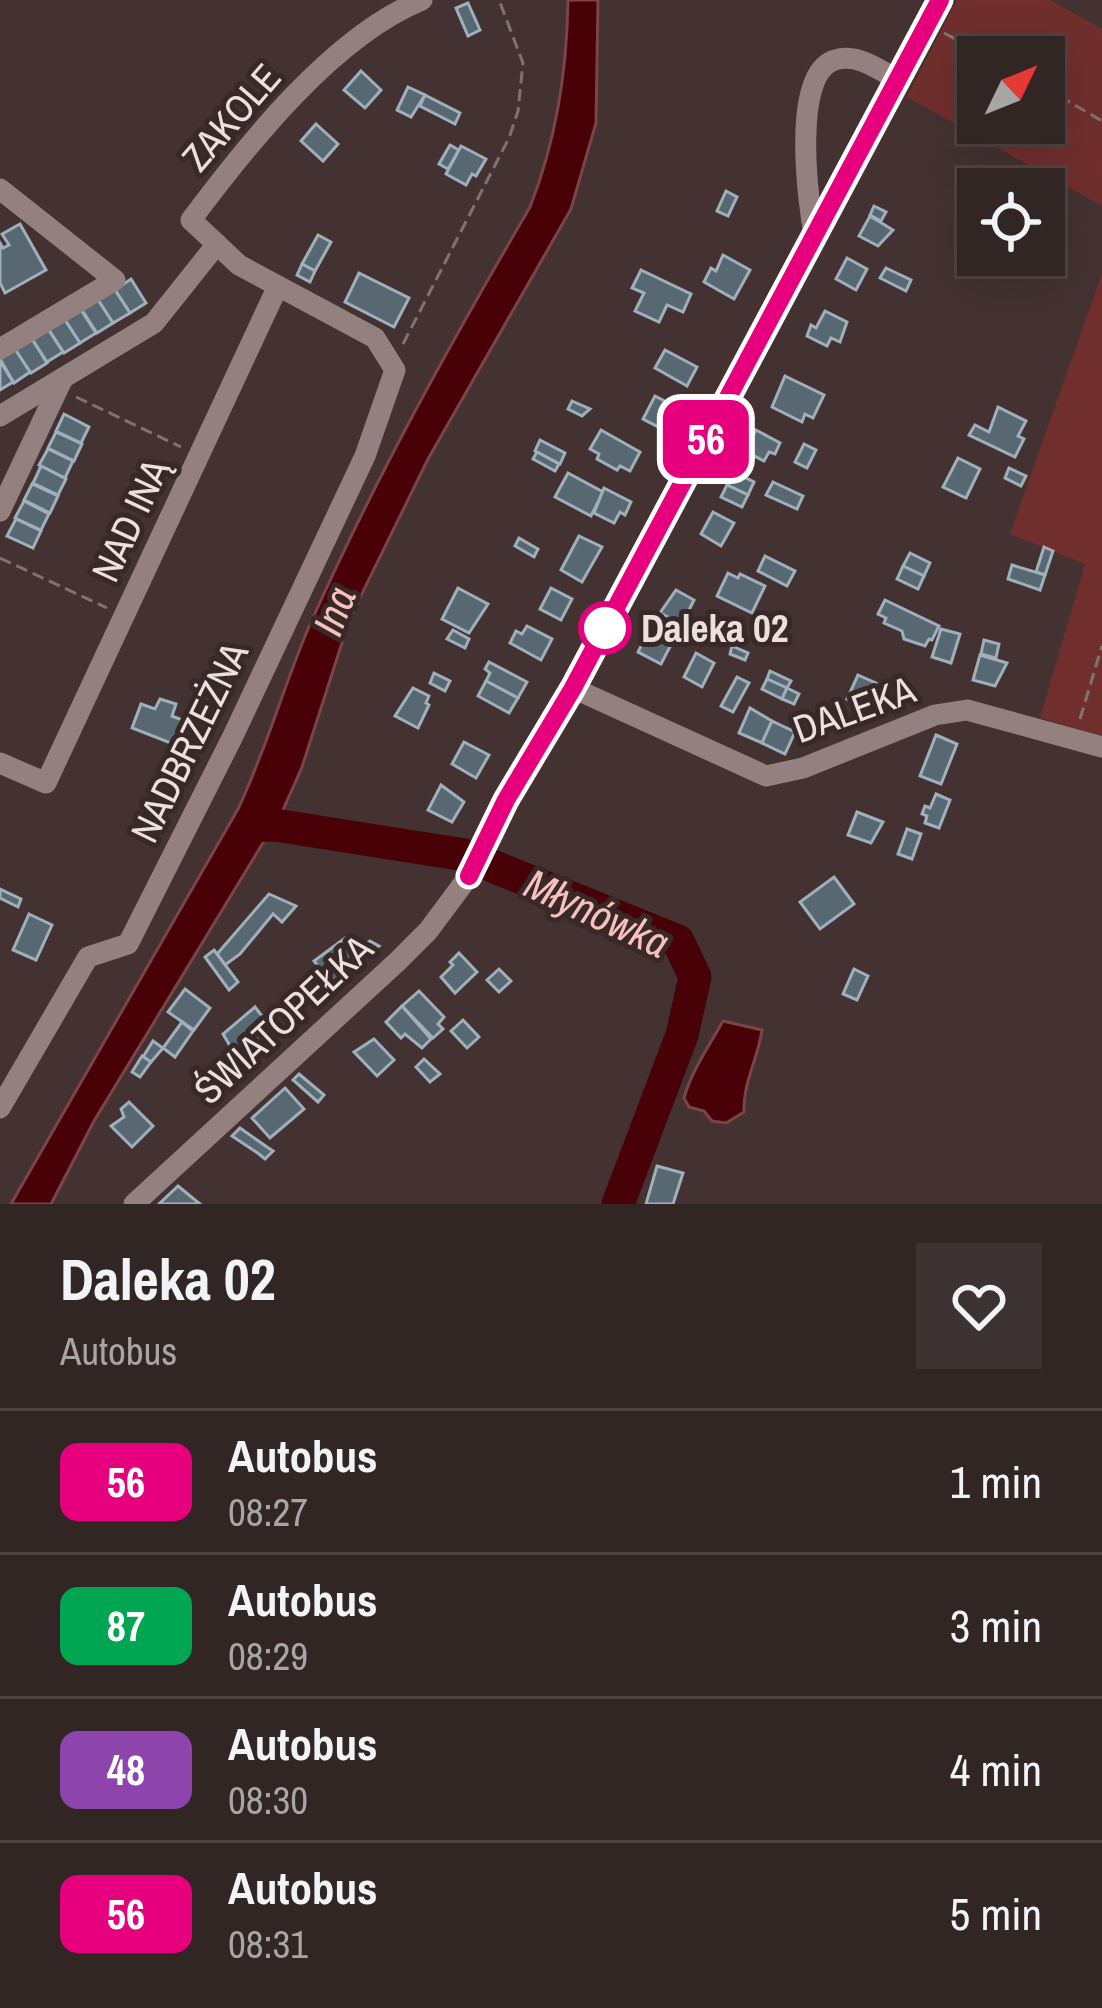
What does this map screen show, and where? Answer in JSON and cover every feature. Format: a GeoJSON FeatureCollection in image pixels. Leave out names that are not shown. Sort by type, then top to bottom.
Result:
{"type":"FeatureCollection","features":[{"type":"Feature","properties":{"kind":"street","name":"ZAKOLE"},"geometry":{"type":"LineString","coordinates":[[217,244],[191,220],[240,154],[332,57],[422,0]]}},
{"type":"Feature","properties":{"kind":"street","name":"ŚWIATOPEŁKA"},"geometry":{"type":"LineString","coordinates":[[134,1204],[398,961],[469,876],[940,0]]}},
{"type":"Feature","properties":{"kind":"street"},"geometry":{"type":"LineString","coordinates":[[814,235],[807,142],[808,99],[816,72],[833,60],[851,59],[896,80]]}},
{"type":"Feature","properties":{"kind":"street"},"geometry":{"type":"LineString","coordinates":[[0,349],[115,280],[3,196]]}},
{"type":"Feature","properties":{"kind":"street"},"geometry":{"type":"LineString","coordinates":[[0,416],[154,323],[217,244],[238,265],[375,338],[395,370]]}},
{"type":"Feature","properties":{"kind":"street","name":"NAD INĄ"},"geometry":{"type":"LineString","coordinates":[[0,763],[46,783],[278,286]]}},
{"type":"Feature","properties":{"kind":"street","name":"NADBRZEŻNA"},"geometry":{"type":"LineString","coordinates":[[0,1108],[88,957],[128,944],[365,456],[395,370]]}},
{"type":"Feature","properties":{"kind":"street"},"geometry":{"type":"LineString","coordinates":[[0,511],[61,383]]}},
{"type":"Feature","properties":{"kind":"street","name":"DALEKA"},"geometry":{"type":"LineString","coordinates":[[573,688],[766,776],[803,768],[935,715],[967,710],[1102,747]]}},
{"type":"Feature","properties":{"kind":"path"},"geometry":{"type":"LineString","coordinates":[[395,370],[406,335],[509,138],[518,111],[524,63],[499,0]]}},
{"type":"Feature","properties":{"kind":"path"},"geometry":{"type":"LineString","coordinates":[[927,23],[957,39]]}},
{"type":"Feature","properties":{"kind":"path"},"geometry":{"type":"LineString","coordinates":[[1065,99],[1102,121]]}},
{"type":"Feature","properties":{"kind":"path"},"geometry":{"type":"LineString","coordinates":[[61,383],[199,456]]}},
{"type":"Feature","properties":{"kind":"path"},"geometry":{"type":"LineString","coordinates":[[0,558],[124,616]]}},
{"type":"Feature","properties":{"kind":"path"},"geometry":{"type":"LineString","coordinates":[[1072,739],[1102,646]]}},
{"type":"Feature","properties":{"kind":"path"},"geometry":{"type":"LineString","coordinates":[[1092,684],[1102,687]]}},
{"type":"Feature","properties":{"kind":"shaded area"},"geometry":{"type":"Polygon","coordinates":[[[957,0],[1050,0],[1102,29],[1102,206],[1065,185],[1065,168],[1034,168],[991,144],[1065,144],[1065,36],[957,36],[957,125],[907,97],[957,0]]]}},
{"type":"Feature","properties":{"kind":"shaded area"},"geometry":{"type":"Polygon","coordinates":[[[1102,273],[1102,736],[1040,718],[1085,564],[1010,534],[1102,273]]]}},
{"type":"Feature","properties":{"kind":"water","name":"Ina"},"geometry":{"type":"Polygon","coordinates":[[[568,0],[598,0],[596,123],[571,209],[428,459],[350,618],[302,767],[283,810],[94,1121],[51,1204],[11,1204],[238,809],[308,629],[358,521],[530,207],[558,106],[568,0]]]}},
{"type":"Feature","properties":{"kind":"water"},"geometry":{"type":"Polygon","coordinates":[[[723,1021],[762,1030],[744,1112],[726,1123],[712,1121],[704,1111],[689,1107],[684,1098],[723,1021]]]}},
{"type":"Feature","properties":{"kind":"building"},"geometry":{"type":"Polygon","coordinates":[[[468,3],[480,30],[468,36],[456,8],[468,3]]]}},
{"type":"Feature","properties":{"kind":"building"},"geometry":{"type":"Polygon","coordinates":[[[361,71],[381,90],[365,108],[344,90],[361,71]]]}},
{"type":"Feature","properties":{"kind":"building"},"geometry":{"type":"Polygon","coordinates":[[[408,87],[425,95],[411,117],[397,110],[408,87]]]}},
{"type":"Feature","properties":{"kind":"building"},"geometry":{"type":"Polygon","coordinates":[[[425,95],[460,113],[455,124],[420,106],[425,95]]]}},
{"type":"Feature","properties":{"kind":"building"},"geometry":{"type":"Polygon","coordinates":[[[316,124],[338,144],[323,161],[301,141],[316,124]]]}},
{"type":"Feature","properties":{"kind":"building"},"geometry":{"type":"Polygon","coordinates":[[[450,145],[459,150],[448,169],[439,164],[450,145]]]}},
{"type":"Feature","properties":{"kind":"building"},"geometry":{"type":"Polygon","coordinates":[[[461,146],[486,159],[466,185],[446,174],[461,146]]]}},
{"type":"Feature","properties":{"kind":"building"},"geometry":{"type":"Polygon","coordinates":[[[726,191],[737,197],[728,216],[717,211],[726,191]]]}},
{"type":"Feature","properties":{"kind":"building"},"geometry":{"type":"Polygon","coordinates":[[[874,206],[886,212],[881,221],[870,215],[874,206]]]}},
{"type":"Feature","properties":{"kind":"building"},"geometry":{"type":"Polygon","coordinates":[[[870,216],[893,230],[878,246],[859,236],[870,216]]]}},
{"type":"Feature","properties":{"kind":"building"},"geometry":{"type":"Polygon","coordinates":[[[20,224],[46,270],[5,293],[0,283],[0,243],[3,248],[9,245],[2,234],[20,224]]]}},
{"type":"Feature","properties":{"kind":"building"},"geometry":{"type":"Polygon","coordinates":[[[318,235],[331,242],[315,271],[302,264],[318,235]]]}},
{"type":"Feature","properties":{"kind":"building"},"geometry":{"type":"Polygon","coordinates":[[[723,255],[750,270],[734,299],[704,282],[723,255]]]}},
{"type":"Feature","properties":{"kind":"building"},"geometry":{"type":"Polygon","coordinates":[[[847,258],[867,269],[856,290],[836,279],[847,258]]]}},
{"type":"Feature","properties":{"kind":"building"},"geometry":{"type":"Polygon","coordinates":[[[302,264],[315,271],[310,282],[297,275],[302,264]]]}},
{"type":"Feature","properties":{"kind":"building"},"geometry":{"type":"Polygon","coordinates":[[[886,268],[911,280],[906,291],[880,278],[886,268]]]}},
{"type":"Feature","properties":{"kind":"building"},"geometry":{"type":"Polygon","coordinates":[[[641,270],[691,294],[683,312],[667,305],[659,322],[635,311],[644,293],[632,288],[641,270]]]}},
{"type":"Feature","properties":{"kind":"building"},"geometry":{"type":"Polygon","coordinates":[[[359,273],[409,298],[394,327],[345,302],[359,273]]]}},
{"type":"Feature","properties":{"kind":"building"},"geometry":{"type":"Polygon","coordinates":[[[131,279],[146,303],[130,313],[115,290],[131,279]]]}},
{"type":"Feature","properties":{"kind":"building"},"geometry":{"type":"Polygon","coordinates":[[[115,290],[130,313],[113,323],[98,300],[115,290]]]}},
{"type":"Feature","properties":{"kind":"building"},"geometry":{"type":"Polygon","coordinates":[[[98,300],[113,323],[97,333],[82,310],[98,300]]]}},
{"type":"Feature","properties":{"kind":"building"},"geometry":{"type":"Polygon","coordinates":[[[81,310],[96,333],[80,343],[65,320],[81,310]]]}},
{"type":"Feature","properties":{"kind":"building"},"geometry":{"type":"Polygon","coordinates":[[[825,311],[847,322],[840,342],[831,338],[827,346],[807,336],[825,311]]]}},
{"type":"Feature","properties":{"kind":"building"},"geometry":{"type":"Polygon","coordinates":[[[65,320],[80,343],[64,353],[49,330],[65,320]]]}},
{"type":"Feature","properties":{"kind":"building"},"geometry":{"type":"Polygon","coordinates":[[[48,329],[63,352],[47,362],[32,339],[48,329]]]}},
{"type":"Feature","properties":{"kind":"building"},"geometry":{"type":"Polygon","coordinates":[[[32,339],[47,363],[31,373],[15,350],[32,339]]]}},
{"type":"Feature","properties":{"kind":"building"},"geometry":{"type":"Polygon","coordinates":[[[15,349],[30,372],[14,383],[0,359],[15,349]]]}},
{"type":"Feature","properties":{"kind":"building"},"geometry":{"type":"Polygon","coordinates":[[[665,350],[697,367],[687,386],[655,368],[665,350]]]}},
{"type":"Feature","properties":{"kind":"building"},"geometry":{"type":"Polygon","coordinates":[[[0,361],[13,382],[0,390],[0,361]]]}},
{"type":"Feature","properties":{"kind":"building"},"geometry":{"type":"Polygon","coordinates":[[[785,376],[824,395],[813,418],[805,414],[802,422],[772,407],[785,376]]]}},
{"type":"Feature","properties":{"kind":"building"},"geometry":{"type":"Polygon","coordinates":[[[655,396],[676,407],[664,430],[643,419],[655,396]]]}},
{"type":"Feature","properties":{"kind":"building"},"geometry":{"type":"Polygon","coordinates":[[[572,401],[590,409],[582,416],[568,409],[572,401]]]}},
{"type":"Feature","properties":{"kind":"building"},"geometry":{"type":"Polygon","coordinates":[[[998,407],[1026,421],[1015,457],[969,435],[975,425],[989,432],[998,407]]]}},
{"type":"Feature","properties":{"kind":"building"},"geometry":{"type":"Polygon","coordinates":[[[64,414],[89,427],[81,443],[56,431],[64,414]]]}},
{"type":"Feature","properties":{"kind":"building"},"geometry":{"type":"Polygon","coordinates":[[[601,430],[640,452],[630,471],[597,459],[599,454],[590,449],[601,430]]]}},
{"type":"Feature","properties":{"kind":"building"},"geometry":{"type":"Polygon","coordinates":[[[756,430],[780,443],[764,461],[745,451],[756,430]]]}},
{"type":"Feature","properties":{"kind":"building"},"geometry":{"type":"Polygon","coordinates":[[[56,432],[82,444],[74,461],[48,448],[56,432]]]}},
{"type":"Feature","properties":{"kind":"building"},"geometry":{"type":"Polygon","coordinates":[[[540,440],[565,453],[560,464],[535,451],[540,440]]]}},
{"type":"Feature","properties":{"kind":"building"},"geometry":{"type":"Polygon","coordinates":[[[804,444],[816,450],[807,468],[795,462],[804,444]]]}},
{"type":"Feature","properties":{"kind":"building"},"geometry":{"type":"Polygon","coordinates":[[[48,449],[73,461],[65,478],[39,465],[48,449]]]}},
{"type":"Feature","properties":{"kind":"building"},"geometry":{"type":"Polygon","coordinates":[[[537,452],[559,464],[555,471],[533,459],[537,452]]]}},
{"type":"Feature","properties":{"kind":"building"},"geometry":{"type":"Polygon","coordinates":[[[958,458],[980,469],[966,498],[943,487],[958,458]]]}},
{"type":"Feature","properties":{"kind":"building"},"geometry":{"type":"Polygon","coordinates":[[[41,466],[66,479],[58,495],[33,483],[41,466]]]}},
{"type":"Feature","properties":{"kind":"building"},"geometry":{"type":"Polygon","coordinates":[[[1009,468],[1026,476],[1021,486],[1005,478],[1009,468]]]}},
{"type":"Feature","properties":{"kind":"building"},"geometry":{"type":"Polygon","coordinates":[[[734,472],[754,482],[748,495],[727,485],[734,472]]]}},
{"type":"Feature","properties":{"kind":"building"},"geometry":{"type":"Polygon","coordinates":[[[568,473],[603,492],[591,516],[555,497],[568,473]]]}},
{"type":"Feature","properties":{"kind":"building"},"geometry":{"type":"Polygon","coordinates":[[[773,482],[803,496],[797,509],[766,495],[773,482]]]}},
{"type":"Feature","properties":{"kind":"building"},"geometry":{"type":"Polygon","coordinates":[[[32,484],[58,496],[50,513],[24,500],[32,484]]]}},
{"type":"Feature","properties":{"kind":"building"},"geometry":{"type":"Polygon","coordinates":[[[727,485],[748,495],[742,507],[721,497],[727,485]]]}},
{"type":"Feature","properties":{"kind":"building"},"geometry":{"type":"Polygon","coordinates":[[[604,488],[631,502],[614,523],[594,513],[604,488]]]}},
{"type":"Feature","properties":{"kind":"building"},"geometry":{"type":"Polygon","coordinates":[[[24,501],[49,514],[41,530],[15,518],[24,501]]]}},
{"type":"Feature","properties":{"kind":"building"},"geometry":{"type":"Polygon","coordinates":[[[713,512],[734,523],[721,546],[701,534],[713,512]]]}},
{"type":"Feature","properties":{"kind":"building"},"geometry":{"type":"Polygon","coordinates":[[[16,519],[41,531],[33,548],[7,536],[16,519]]]}},
{"type":"Feature","properties":{"kind":"building"},"geometry":{"type":"Polygon","coordinates":[[[579,536],[602,547],[582,582],[561,570],[579,536]]]}},
{"type":"Feature","properties":{"kind":"building"},"geometry":{"type":"Polygon","coordinates":[[[519,538],[538,549],[534,557],[515,546],[519,538]]]}},
{"type":"Feature","properties":{"kind":"building"},"geometry":{"type":"Polygon","coordinates":[[[1044,547],[1053,551],[1045,575],[1036,572],[1044,547]]]}},
{"type":"Feature","properties":{"kind":"building"},"geometry":{"type":"Polygon","coordinates":[[[910,553],[930,563],[924,576],[903,566],[910,553]]]}},
{"type":"Feature","properties":{"kind":"building"},"geometry":{"type":"Polygon","coordinates":[[[765,556],[795,571],[787,586],[758,571],[765,556]]]}},
{"type":"Feature","properties":{"kind":"building"},"geometry":{"type":"Polygon","coordinates":[[[1012,565],[1045,575],[1040,590],[1008,579],[1012,565]]]}},
{"type":"Feature","properties":{"kind":"building"},"geometry":{"type":"Polygon","coordinates":[[[903,566],[924,576],[918,589],[897,579],[903,566]]]}},
{"type":"Feature","properties":{"kind":"building"},"geometry":{"type":"Polygon","coordinates":[[[728,573],[765,586],[752,613],[717,596],[728,573]]]}},
{"type":"Feature","properties":{"kind":"building"},"geometry":{"type":"Polygon","coordinates":[[[458,588],[488,604],[469,633],[442,619],[458,588]]]}},
{"type":"Feature","properties":{"kind":"building"},"geometry":{"type":"Polygon","coordinates":[[[551,588],[572,599],[561,620],[540,609],[551,588]]]}},
{"type":"Feature","properties":{"kind":"building"},"geometry":{"type":"Polygon","coordinates":[[[676,590],[694,600],[682,624],[660,613],[676,590]]]}},
{"type":"Feature","properties":{"kind":"building"},"geometry":{"type":"Polygon","coordinates":[[[885,600],[939,626],[932,640],[925,646],[904,639],[902,631],[884,623],[886,618],[878,614],[885,600]]]}},
{"type":"Feature","properties":{"kind":"building"},"geometry":{"type":"Polygon","coordinates":[[[527,626],[552,639],[541,660],[510,643],[516,631],[522,634],[527,626]]]}},
{"type":"Feature","properties":{"kind":"building"},"geometry":{"type":"Polygon","coordinates":[[[650,629],[673,641],[661,664],[638,652],[650,629]]]}},
{"type":"Feature","properties":{"kind":"building"},"geometry":{"type":"Polygon","coordinates":[[[941,629],[960,634],[951,663],[932,657],[941,629]]]}},
{"type":"Feature","properties":{"kind":"building"},"geometry":{"type":"Polygon","coordinates":[[[453,630],[469,639],[465,648],[447,639],[453,630]]]}},
{"type":"Feature","properties":{"kind":"building"},"geometry":{"type":"Polygon","coordinates":[[[984,640],[999,644],[996,658],[981,654],[984,640]]]}},
{"type":"Feature","properties":{"kind":"building"},"geometry":{"type":"Polygon","coordinates":[[[732,646],[748,653],[745,660],[730,654],[732,646]]]}},
{"type":"Feature","properties":{"kind":"building"},"geometry":{"type":"Polygon","coordinates":[[[696,653],[714,663],[702,687],[684,677],[696,653]]]}},
{"type":"Feature","properties":{"kind":"building"},"geometry":{"type":"Polygon","coordinates":[[[980,655],[1007,663],[995,686],[973,680],[980,655]]]}},
{"type":"Feature","properties":{"kind":"building"},"geometry":{"type":"Polygon","coordinates":[[[489,662],[527,682],[518,698],[486,681],[489,662]]]}},
{"type":"Feature","properties":{"kind":"building"},"geometry":{"type":"Polygon","coordinates":[[[770,671],[791,681],[787,688],[767,679],[770,671]]]}},
{"type":"Feature","properties":{"kind":"building"},"geometry":{"type":"Polygon","coordinates":[[[434,673],[450,681],[445,691],[430,683],[434,673]]]}},
{"type":"Feature","properties":{"kind":"building"},"geometry":{"type":"Polygon","coordinates":[[[858,675],[876,683],[868,709],[847,699],[858,675]]]}},
{"type":"Feature","properties":{"kind":"building"},"geometry":{"type":"Polygon","coordinates":[[[737,677],[749,683],[733,712],[721,706],[737,677]]]}},
{"type":"Feature","properties":{"kind":"building"},"geometry":{"type":"Polygon","coordinates":[[[767,679],[787,688],[782,699],[762,689],[767,679]]]}},
{"type":"Feature","properties":{"kind":"building"},"geometry":{"type":"Polygon","coordinates":[[[486,681],[518,698],[509,713],[478,696],[486,681]]]}},
{"type":"Feature","properties":{"kind":"building"},"geometry":{"type":"Polygon","coordinates":[[[413,688],[429,696],[418,728],[395,716],[413,688]]]}},
{"type":"Feature","properties":{"kind":"building"},"geometry":{"type":"Polygon","coordinates":[[[787,688],[799,694],[794,704],[782,699],[787,688]]]}},
{"type":"Feature","properties":{"kind":"building"},"geometry":{"type":"Polygon","coordinates":[[[160,699],[176,704],[172,716],[190,723],[181,747],[132,728],[141,704],[155,709],[160,699]]]}},
{"type":"Feature","properties":{"kind":"building"},"geometry":{"type":"Polygon","coordinates":[[[750,708],[772,721],[762,743],[739,733],[750,708]]]}},
{"type":"Feature","properties":{"kind":"building"},"geometry":{"type":"Polygon","coordinates":[[[772,721],[795,732],[785,754],[762,743],[772,721]]]}},
{"type":"Feature","properties":{"kind":"building"},"geometry":{"type":"Polygon","coordinates":[[[936,735],[957,744],[941,784],[920,776],[936,735]]]}},
{"type":"Feature","properties":{"kind":"building"},"geometry":{"type":"Polygon","coordinates":[[[464,742],[489,755],[476,778],[452,764],[464,742]]]}},
{"type":"Feature","properties":{"kind":"building"},"geometry":{"type":"Polygon","coordinates":[[[441,785],[464,802],[452,822],[428,810],[441,785]]]}},
{"type":"Feature","properties":{"kind":"building"},"geometry":{"type":"Polygon","coordinates":[[[936,794],[950,800],[939,828],[925,823],[927,816],[922,814],[936,794]]]}},
{"type":"Feature","properties":{"kind":"building"},"geometry":{"type":"Polygon","coordinates":[[[857,812],[883,822],[871,843],[848,835],[857,812]]]}},
{"type":"Feature","properties":{"kind":"building"},"geometry":{"type":"Polygon","coordinates":[[[907,829],[921,834],[912,859],[898,854],[907,829]]]}},
{"type":"Feature","properties":{"kind":"building"},"geometry":{"type":"Polygon","coordinates":[[[834,877],[854,904],[820,929],[800,902],[834,877]]]}},
{"type":"Feature","properties":{"kind":"building"},"geometry":{"type":"Polygon","coordinates":[[[0,889],[21,899],[18,907],[0,898],[0,889]]]}},
{"type":"Feature","properties":{"kind":"building"},"geometry":{"type":"Polygon","coordinates":[[[269,894],[296,906],[282,922],[273,914],[225,965],[217,954],[269,894]]]}},
{"type":"Feature","properties":{"kind":"building"},"geometry":{"type":"Polygon","coordinates":[[[29,914],[52,925],[36,960],[13,950],[29,914]]]}},
{"type":"Feature","properties":{"kind":"building"},"geometry":{"type":"Polygon","coordinates":[[[345,938],[362,961],[332,984],[314,961],[345,938]]]}},
{"type":"Feature","properties":{"kind":"building"},"geometry":{"type":"Polygon","coordinates":[[[370,941],[379,946],[362,960],[356,951],[370,941]]]}},
{"type":"Feature","properties":{"kind":"building"},"geometry":{"type":"Polygon","coordinates":[[[214,950],[238,982],[229,990],[205,957],[214,950]]]}},
{"type":"Feature","properties":{"kind":"building"},"geometry":{"type":"Polygon","coordinates":[[[459,953],[477,972],[455,993],[441,977],[459,953]]]}},
{"type":"Feature","properties":{"kind":"building"},"geometry":{"type":"Polygon","coordinates":[[[499,969],[511,981],[499,992],[487,980],[499,969]]]}},
{"type":"Feature","properties":{"kind":"building"},"geometry":{"type":"Polygon","coordinates":[[[854,969],[868,976],[857,1000],[843,994],[854,969]]]}},
{"type":"Feature","properties":{"kind":"building"},"geometry":{"type":"Polygon","coordinates":[[[185,989],[210,1008],[194,1030],[168,1012],[185,989]]]}},
{"type":"Feature","properties":{"kind":"building"},"geometry":{"type":"Polygon","coordinates":[[[419,991],[444,1017],[438,1024],[443,1029],[433,1038],[402,1006],[419,991]]]}},
{"type":"Feature","properties":{"kind":"building"},"geometry":{"type":"Polygon","coordinates":[[[402,1006],[431,1039],[422,1048],[405,1034],[401,1038],[386,1022],[402,1006]]]}},
{"type":"Feature","properties":{"kind":"building"},"geometry":{"type":"Polygon","coordinates":[[[255,1007],[272,1029],[236,1056],[223,1034],[255,1007]]]}},
{"type":"Feature","properties":{"kind":"building"},"geometry":{"type":"Polygon","coordinates":[[[463,1020],[479,1037],[467,1048],[451,1031],[463,1020]]]}},
{"type":"Feature","properties":{"kind":"building"},"geometry":{"type":"Polygon","coordinates":[[[182,1022],[193,1031],[175,1057],[163,1048],[182,1022]]]}},
{"type":"Feature","properties":{"kind":"building"},"geometry":{"type":"Polygon","coordinates":[[[374,1039],[394,1060],[377,1076],[354,1052],[374,1039]]]}},
{"type":"Feature","properties":{"kind":"building"},"geometry":{"type":"Polygon","coordinates":[[[153,1041],[163,1048],[151,1062],[143,1057],[153,1041]]]}},
{"type":"Feature","properties":{"kind":"building"},"geometry":{"type":"Polygon","coordinates":[[[142,1056],[151,1062],[140,1077],[132,1072],[142,1056]]]}},
{"type":"Feature","properties":{"kind":"building"},"geometry":{"type":"Polygon","coordinates":[[[424,1059],[440,1074],[430,1082],[416,1067],[424,1059]]]}},
{"type":"Feature","properties":{"kind":"building"},"geometry":{"type":"Polygon","coordinates":[[[299,1074],[324,1095],[318,1102],[293,1080],[299,1074]]]}},
{"type":"Feature","properties":{"kind":"building"},"geometry":{"type":"Polygon","coordinates":[[[285,1088],[304,1109],[270,1138],[252,1118],[285,1088]]]}},
{"type":"Feature","properties":{"kind":"building"},"geometry":{"type":"Polygon","coordinates":[[[129,1102],[153,1126],[132,1147],[111,1126],[124,1117],[121,1109],[129,1102]]]}},
{"type":"Feature","properties":{"kind":"building"},"geometry":{"type":"Polygon","coordinates":[[[240,1128],[273,1151],[265,1159],[232,1136],[240,1128]]]}},
{"type":"Feature","properties":{"kind":"building"},"geometry":{"type":"Polygon","coordinates":[[[657,1166],[683,1173],[673,1204],[646,1204],[657,1166]]]}},
{"type":"Feature","properties":{"kind":"building"},"geometry":{"type":"Polygon","coordinates":[[[178,1186],[200,1204],[159,1204],[178,1186]]]}},
{"type":"Feature","properties":{"kind":"waterway","name":"Młynówka"},"geometry":{"type":"LineString","coordinates":[[250,826],[275,825],[465,855],[678,941],[695,977],[682,1035],[618,1204]]}},
{"type":"Feature","properties":{"kind":"bus line","name":"56"},"geometry":{"type":"LineString","coordinates":[[469,876],[940,0]]}},
{"type":"Feature","properties":{"kind":"place","name":"Daleka 02"},"geometry":{"type":"Point","coordinates":[605,628]}}]}
